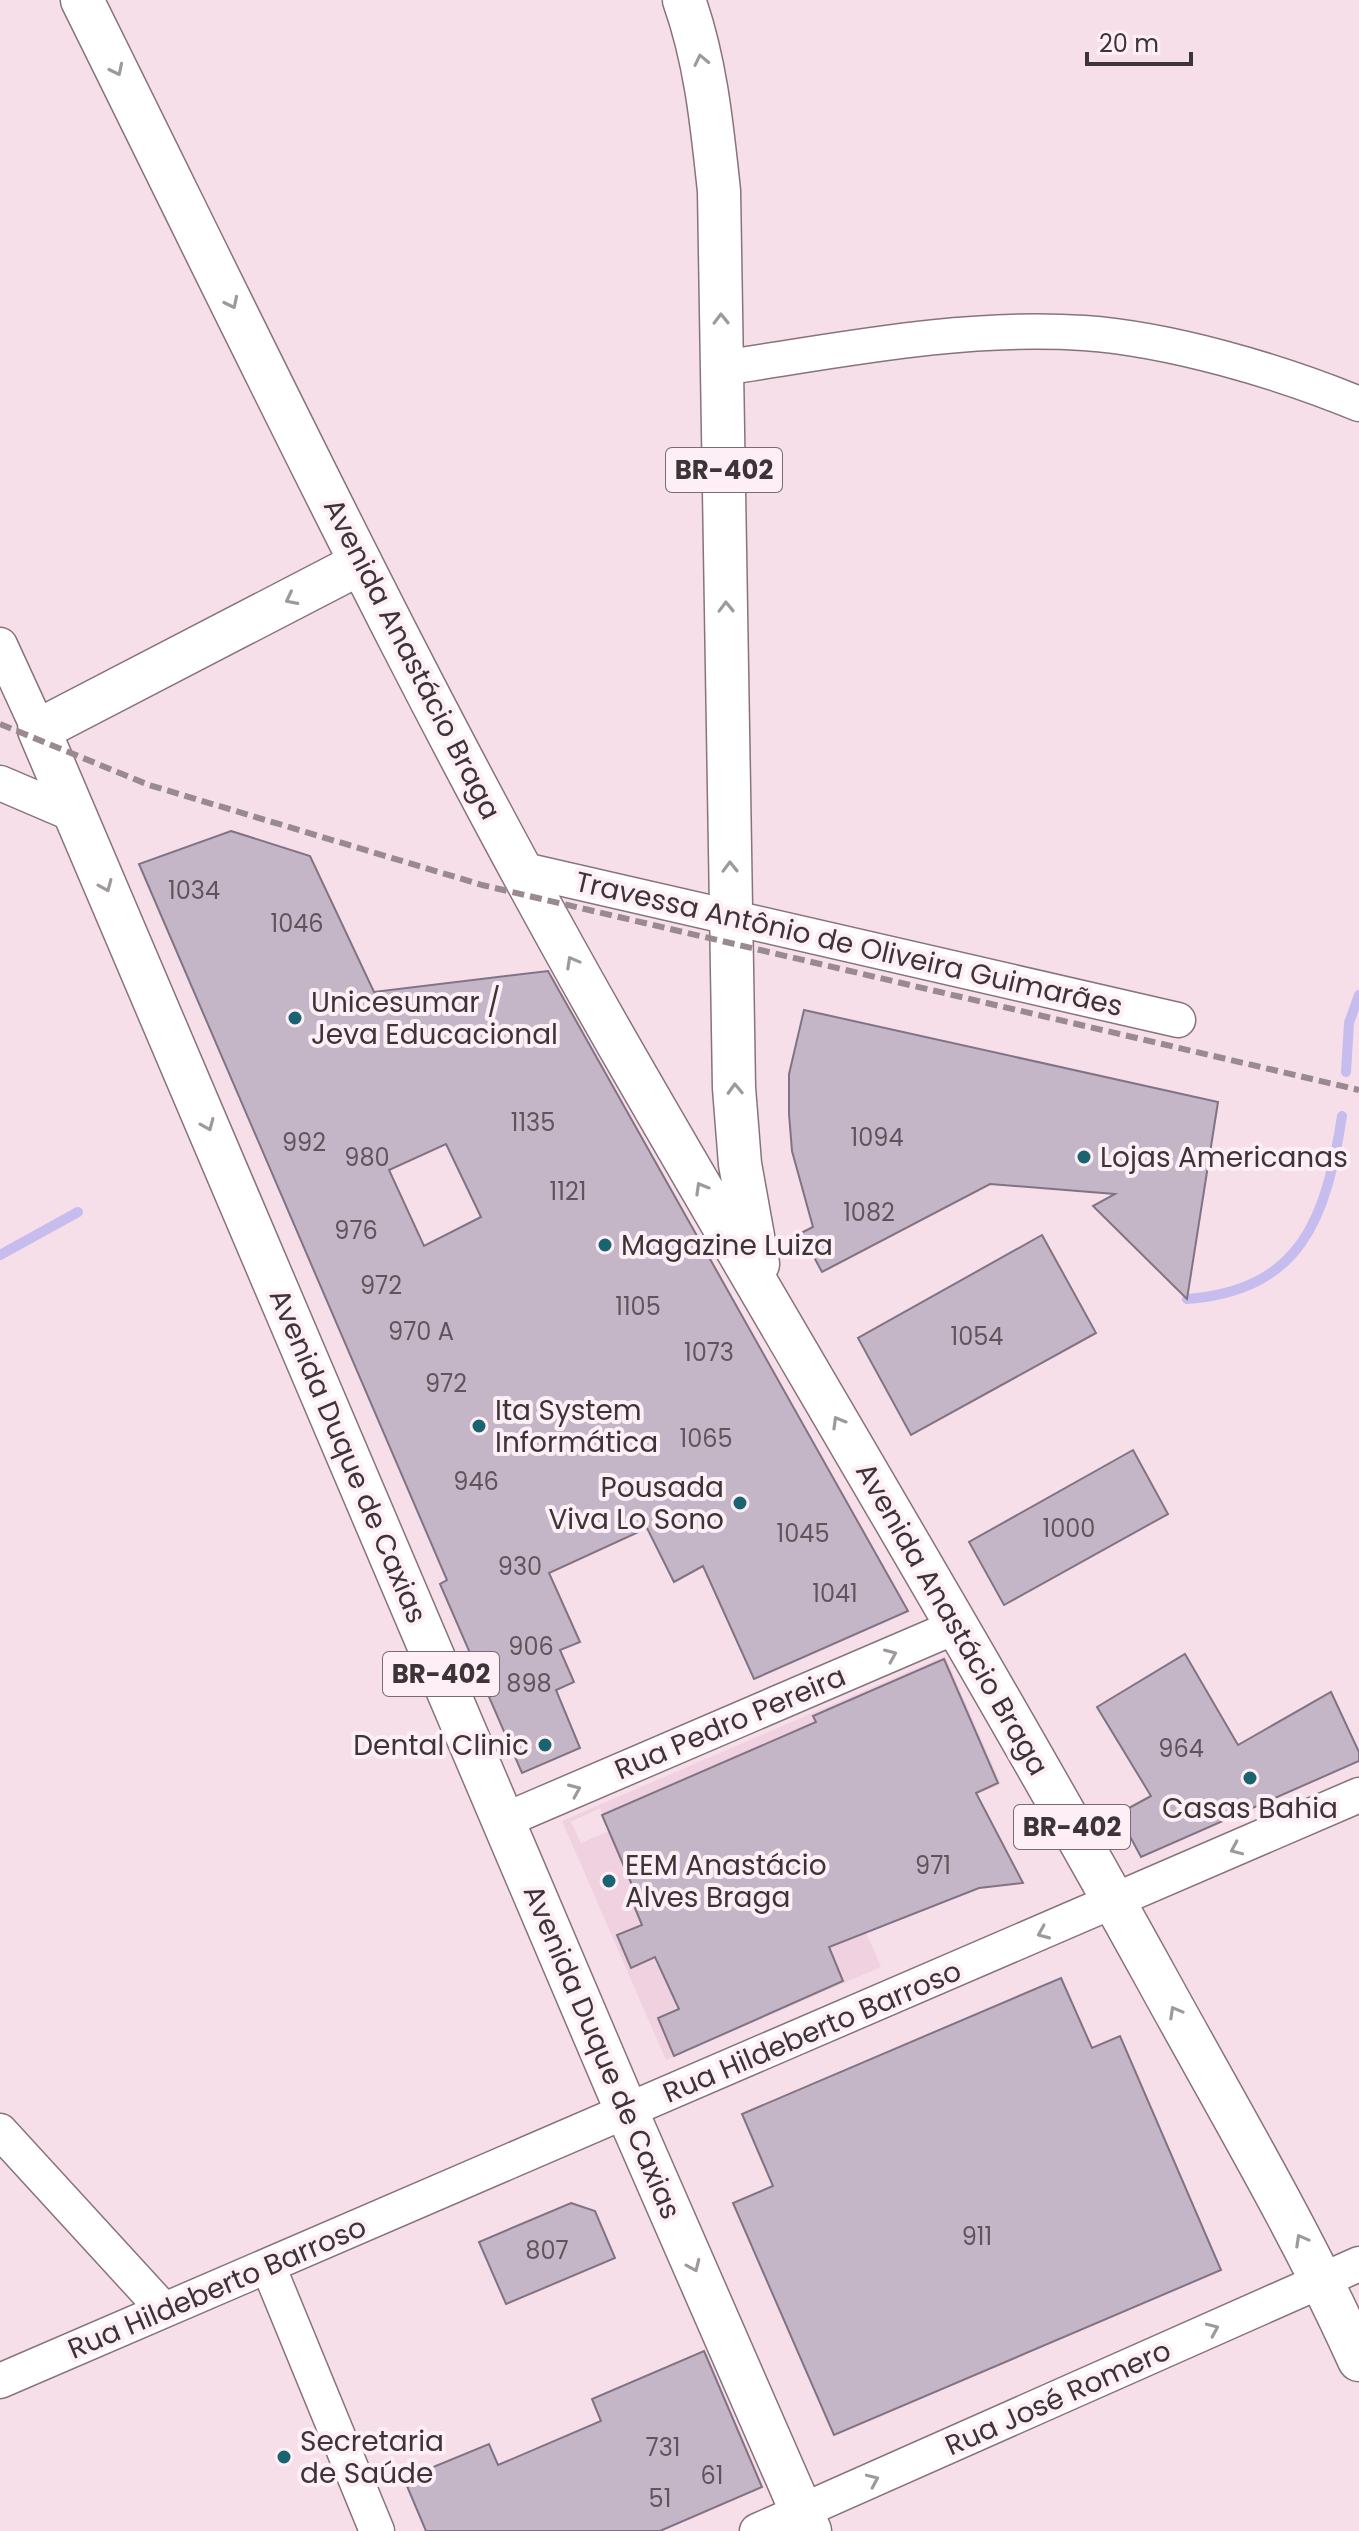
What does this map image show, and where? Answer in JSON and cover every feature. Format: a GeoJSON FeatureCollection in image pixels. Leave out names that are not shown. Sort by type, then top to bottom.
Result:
{"type":"FeatureCollection","features":[{"type":"Feature","properties":{"kind":"main road","name":"Avenida Anastácio Braga"},"geometry":{"type":"LineString","coordinates":[[82,0],[361,563],[520,869],[1114,1902],[1341,2272],[1359,2360]]}},
{"type":"Feature","properties":{"kind":"main road","name":"BR-402"},"geometry":{"type":"LineString","coordinates":[[684,0],[694,29],[711,110],[719,191],[731,931]]}},
{"type":"Feature","properties":{"kind":"main road"},"geometry":{"type":"LineString","coordinates":[[39,730],[361,563]]}},
{"type":"Feature","properties":{"kind":"main road","name":"Avenida Duque de Caxias"},"geometry":{"type":"LineString","coordinates":[[39,730],[627,2112],[806,2521]]}},
{"type":"Feature","properties":{"kind":"main road","name":"Avenida Anastácio Braga"},"geometry":{"type":"LineString","coordinates":[[731,931],[740,1164],[754,1245],[769,1303]]}},
{"type":"Feature","properties":{"kind":"street"},"geometry":{"type":"LineString","coordinates":[[722,368],[888,343],[973,334],[1085,333],[1203,354],[1309,383],[1359,404]]}},
{"type":"Feature","properties":{"kind":"street","name":"Avenida Duque de Caxias"},"geometry":{"type":"LineString","coordinates":[[0,645],[10,684],[39,730]]}},
{"type":"Feature","properties":{"kind":"street"},"geometry":{"type":"LineString","coordinates":[[0,783],[75,815]]}},
{"type":"Feature","properties":{"kind":"street","name":"Travessa Antônio de Oliveira Guimarães"},"geometry":{"type":"LineString","coordinates":[[520,869],[731,931],[1178,1020]]}},
{"type":"Feature","properties":{"kind":"street","name":"Rua Pedro Pereira"},"geometry":{"type":"LineString","coordinates":[[503,1821],[957,1626]]}},
{"type":"Feature","properties":{"kind":"street","name":"Rua Hildeberto Barroso"},"geometry":{"type":"LineString","coordinates":[[0,2381],[1359,1795]]}},
{"type":"Feature","properties":{"kind":"street"},"geometry":{"type":"LineString","coordinates":[[0,2131],[164,2310]]}},
{"type":"Feature","properties":{"kind":"street"},"geometry":{"type":"LineString","coordinates":[[268,2266],[377,2531]]}},
{"type":"Feature","properties":{"kind":"street","name":"Rua José Romero"},"geometry":{"type":"LineString","coordinates":[[757,2531],[806,2521],[1341,2272]]}},
{"type":"Feature","properties":{"kind":"shaded area","name":"EEM Anastácio Alves Braga"},"geometry":{"type":"Polygon","coordinates":[[[945,1656],[1001,1784],[833,1856],[881,1967],[666,2060],[562,1821],[945,1656]],[[944,1660],[814,1716],[868,1840],[998,1783],[944,1660]],[[810,1725],[603,1815],[600,1808],[571,1822],[581,1843],[609,1831],[641,1906],[635,1909],[642,1925],[617,1936],[631,1968],[655,1957],[662,1972],[670,1969],[686,2006],[659,2019],[674,2055],[843,1981],[829,1947],[863,1932],[830,1856],[861,1841],[810,1725]]]}},
{"type":"Feature","properties":{"kind":"building"},"geometry":{"type":"Polygon","coordinates":[[[231,831],[310,856],[374,992],[548,971],[908,1611],[754,1679],[703,1566],[674,1582],[647,1528],[549,1573],[580,1642],[560,1650],[574,1682],[556,1690],[580,1748],[522,1773],[440,1584],[447,1580],[139,864],[231,831]],[[446,1144],[389,1170],[424,1246],[481,1217],[446,1144]]]}},
{"type":"Feature","properties":{"kind":"building","name":"Lojas Americanas"},"geometry":{"type":"Polygon","coordinates":[[[804,1010],[1218,1102],[1187,1299],[1093,1206],[1115,1194],[990,1184],[822,1272],[801,1233],[813,1227],[792,1151],[789,1114],[789,1074],[804,1010]]]}},
{"type":"Feature","properties":{"kind":"building"},"geometry":{"type":"Polygon","coordinates":[[[1042,1235],[1096,1333],[911,1435],[858,1338],[1042,1235]]]}},
{"type":"Feature","properties":{"kind":"building"},"geometry":{"type":"Polygon","coordinates":[[[1133,1450],[1168,1514],[1004,1605],[969,1542],[1133,1450]]]}},
{"type":"Feature","properties":{"kind":"building"},"geometry":{"type":"Polygon","coordinates":[[[1185,1654],[1238,1745],[1331,1692],[1359,1752],[1359,1761],[1141,1857],[1118,1814],[1151,1796],[1097,1707],[1185,1654]]]}},
{"type":"Feature","properties":{"kind":"building"},"geometry":{"type":"Polygon","coordinates":[[[944,1659],[998,1783],[976,1793],[1023,1883],[979,1888],[829,1947],[843,1981],[674,2056],[658,2018],[679,2009],[655,1957],[631,1968],[617,1935],[642,1925],[635,1908],[641,1906],[602,1815],[816,1722],[813,1716],[944,1659]]]}},
{"type":"Feature","properties":{"kind":"building"},"geometry":{"type":"Polygon","coordinates":[[[1061,1978],[1092,2048],[1120,2036],[1221,2270],[834,2435],[733,2203],[773,2186],[742,2114],[1061,1978]]]}},
{"type":"Feature","properties":{"kind":"building"},"geometry":{"type":"Polygon","coordinates":[[[571,2203],[595,2211],[615,2258],[506,2304],[479,2242],[571,2203]]]}},
{"type":"Feature","properties":{"kind":"building"},"geometry":{"type":"Polygon","coordinates":[[[704,2351],[762,2487],[660,2531],[426,2531],[404,2479],[489,2444],[498,2465],[601,2421],[592,2399],[704,2351]]]}},
{"type":"Feature","properties":{"kind":"waterway"},"geometry":{"type":"LineString","coordinates":[[1346,1072],[1349,1023],[1359,995]]}},
{"type":"Feature","properties":{"kind":"waterway"},"geometry":{"type":"LineString","coordinates":[[1187,1299],[1226,1293],[1257,1281],[1282,1264],[1302,1242],[1327,1186],[1342,1116]]}},
{"type":"Feature","properties":{"kind":"waterway"},"geometry":{"type":"LineString","coordinates":[[0,1255],[78,1212]]}},
{"type":"Feature","properties":{"kind":"railway"},"geometry":{"type":"LineString","coordinates":[[0,724],[149,785],[482,885],[1359,1090]]}},
{"type":"Feature","properties":{"kind":"place","name":"Unicesumar / Jeva Educacional"},"geometry":{"type":"Point","coordinates":[295,1018]}},
{"type":"Feature","properties":{"kind":"place","name":"Lojas Americanas"},"geometry":{"type":"Point","coordinates":[1084,1157]}},
{"type":"Feature","properties":{"kind":"place","name":"Magazine Luiza"},"geometry":{"type":"Point","coordinates":[605,1245]}},
{"type":"Feature","properties":{"kind":"place","name":"Ita System Informática"},"geometry":{"type":"Point","coordinates":[479,1426]}},
{"type":"Feature","properties":{"kind":"place","name":"Pousada Viva Lo Sono"},"geometry":{"type":"Point","coordinates":[740,1503]}},
{"type":"Feature","properties":{"kind":"place","name":"Dental Clinic"},"geometry":{"type":"Point","coordinates":[545,1745]}},
{"type":"Feature","properties":{"kind":"place","name":"Casas Bahia"},"geometry":{"type":"Point","coordinates":[1250,1778]}},
{"type":"Feature","properties":{"kind":"place","name":"EEM Anastácio Alves Braga"},"geometry":{"type":"Point","coordinates":[609,1881]}},
{"type":"Feature","properties":{"kind":"place","name":"Secretaria de Saúde"},"geometry":{"type":"Point","coordinates":[284,2457]}}]}
